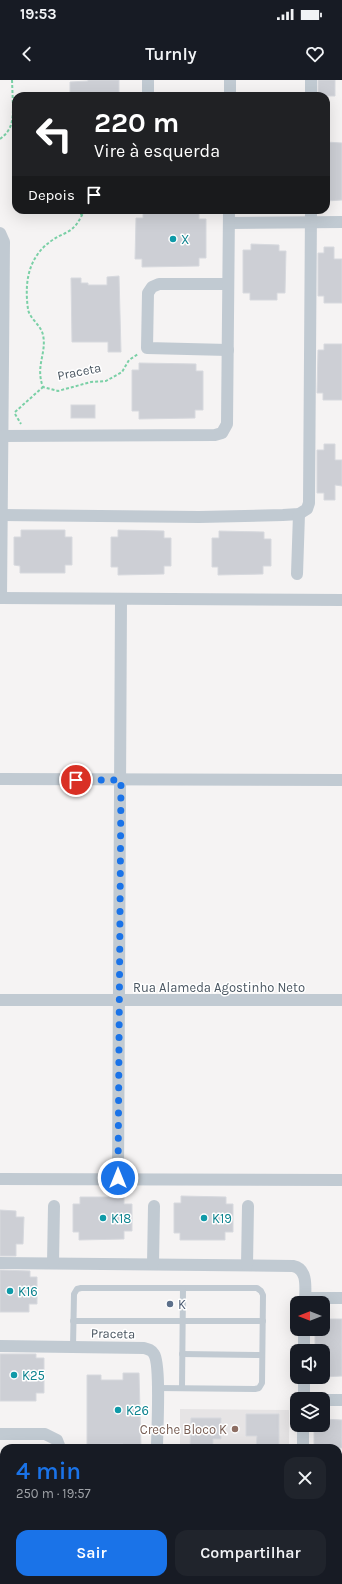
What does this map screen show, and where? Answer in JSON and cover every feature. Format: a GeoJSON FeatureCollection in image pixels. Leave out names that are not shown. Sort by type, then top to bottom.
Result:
{"type":"FeatureCollection","features":[{"type":"Feature","properties":{"kind":"street"},"geometry":{"type":"LineString","coordinates":[[148,80],[148,92]]}},
{"type":"Feature","properties":{"kind":"street"},"geometry":{"type":"LineString","coordinates":[[230,80],[230,92]]}},
{"type":"Feature","properties":{"kind":"street"},"geometry":{"type":"LineString","coordinates":[[311,80],[311,92]]}},
{"type":"Feature","properties":{"kind":"street"},"geometry":{"type":"LineString","coordinates":[[2,436],[171,436],[215,435],[222,433],[227,424],[229,214]]}},
{"type":"Feature","properties":{"kind":"street"},"geometry":{"type":"LineString","coordinates":[[229,223],[311,216],[342,222]]}},
{"type":"Feature","properties":{"kind":"street"},"geometry":{"type":"LineString","coordinates":[[1,515],[199,516],[299,514],[307,509],[309,503],[311,216]]}},
{"type":"Feature","properties":{"kind":"street"},"geometry":{"type":"LineString","coordinates":[[0,233],[4,242],[0,598],[121,600],[342,600]]}},
{"type":"Feature","properties":{"kind":"street"},"geometry":{"type":"LineString","coordinates":[[228,284],[159,284],[152,287],[148,293],[147,348],[228,350]]}},
{"type":"Feature","properties":{"kind":"street"},"geometry":{"type":"LineString","coordinates":[[297,574],[299,514]]}},
{"type":"Feature","properties":{"kind":"street"},"geometry":{"type":"LineString","coordinates":[[118,1178],[121,600]]}},
{"type":"Feature","properties":{"kind":"street"},"geometry":{"type":"LineString","coordinates":[[0,779],[342,780]]}},
{"type":"Feature","properties":{"kind":"street","name":"Rua Alameda Agostinho Neto"},"geometry":{"type":"LineString","coordinates":[[0,1000],[342,1000]]}},
{"type":"Feature","properties":{"kind":"street"},"geometry":{"type":"LineString","coordinates":[[0,1179],[118,1178],[342,1180]]}},
{"type":"Feature","properties":{"kind":"street"},"geometry":{"type":"LineString","coordinates":[[53,1263],[54,1206]]}},
{"type":"Feature","properties":{"kind":"street"},"geometry":{"type":"LineString","coordinates":[[153,1264],[154,1206]]}},
{"type":"Feature","properties":{"kind":"street"},"geometry":{"type":"LineString","coordinates":[[246,1265],[248,1206]]}},
{"type":"Feature","properties":{"kind":"street"},"geometry":{"type":"LineString","coordinates":[[0,1263],[246,1265],[298,1267],[304,1276],[305,1296]]}},
{"type":"Feature","properties":{"kind":"street"},"geometry":{"type":"LineString","coordinates":[[330,1299],[342,1298]]}},
{"type":"Feature","properties":{"kind":"street","name":"Praceta"},"geometry":{"type":"LineString","coordinates":[[0,1346],[144,1348],[149,1350],[154,1354],[156,1360],[158,1388],[157,1444]]}},
{"type":"Feature","properties":{"kind":"street"},"geometry":{"type":"LineString","coordinates":[[330,1400],[342,1400]]}},
{"type":"Feature","properties":{"kind":"street"},"geometry":{"type":"LineString","coordinates":[[303,1432],[303,1444]]}},
{"type":"Feature","properties":{"kind":"street"},"geometry":{"type":"LineString","coordinates":[[0,1434],[45,1434],[52,1436],[57,1440],[58,1444]]}},
{"type":"Feature","properties":{"kind":"lane"},"geometry":{"type":"LineString","coordinates":[[182,1387],[183,1288]]}},
{"type":"Feature","properties":{"kind":"lane"},"geometry":{"type":"LineString","coordinates":[[73,1347],[74,1294],[77,1289],[257,1288],[261,1290],[263,1294],[262,1383],[259,1388],[158,1388]]}},
{"type":"Feature","properties":{"kind":"lane"},"geometry":{"type":"LineString","coordinates":[[74,1321],[263,1321]]}},
{"type":"Feature","properties":{"kind":"lane"},"geometry":{"type":"LineString","coordinates":[[182,1354],[262,1355]]}},
{"type":"Feature","properties":{"kind":"path"},"geometry":{"type":"LineString","coordinates":[[12,80],[12,92]]}},
{"type":"Feature","properties":{"kind":"path"},"geometry":{"type":"LineString","coordinates":[[0,139],[10,130],[12,120]]}},
{"type":"Feature","properties":{"kind":"path","name":"Praceta"},"geometry":{"type":"LineString","coordinates":[[82,215],[73,228],[55,238],[41,249],[30,265],[28,311],[38,324],[43,335],[43,349],[39,378],[43,387],[58,391],[91,382],[106,381],[122,372],[129,360],[147,348]]}},
{"type":"Feature","properties":{"kind":"path"},"geometry":{"type":"LineString","coordinates":[[14,412],[43,387]]}},
{"type":"Feature","properties":{"kind":"path"},"geometry":{"type":"LineString","coordinates":[[3,402],[14,412],[23,426],[26,436]]}},
{"type":"Feature","properties":{"kind":"shaded area","name":"Creche Bloco K"},"geometry":{"type":"Polygon","coordinates":[[[180,1409],[289,1410],[289,1444],[180,1444],[180,1409]]]}},
{"type":"Feature","properties":{"kind":"building"},"geometry":{"type":"Polygon","coordinates":[[[119,80],[119,92],[70,92],[70,82],[119,80]]]}},
{"type":"Feature","properties":{"kind":"building"},"geometry":{"type":"Polygon","coordinates":[[[318,80],[335,80],[335,96],[330,96],[330,92],[318,92],[318,80]]]}},
{"type":"Feature","properties":{"kind":"building"},"geometry":{"type":"Polygon","coordinates":[[[330,142],[342,143],[342,200],[330,201],[330,142]]]}},
{"type":"Feature","properties":{"kind":"building","name":"X"},"geometry":{"type":"Polygon","coordinates":[[[143,214],[199,214],[199,219],[206,219],[206,258],[199,258],[199,266],[142,267],[142,259],[135,259],[136,218],[143,218],[143,214]]]}},
{"type":"Feature","properties":{"kind":"building"},"geometry":{"type":"Polygon","coordinates":[[[251,244],[279,245],[279,251],[286,251],[285,293],[277,293],[277,300],[250,300],[250,293],[243,293],[243,250],[251,250],[251,244]]]}},
{"type":"Feature","properties":{"kind":"building"},"geometry":{"type":"Polygon","coordinates":[[[324,247],[334,247],[334,259],[342,259],[342,303],[324,303],[324,296],[318,296],[318,253],[324,253],[324,247]]]}},
{"type":"Feature","properties":{"kind":"building"},"geometry":{"type":"Polygon","coordinates":[[[119,276],[121,352],[108,352],[108,342],[72,342],[71,278],[81,278],[81,283],[88,283],[88,285],[107,285],[107,277],[119,276]]]}},
{"type":"Feature","properties":{"kind":"building"},"geometry":{"type":"Polygon","coordinates":[[[324,344],[342,344],[342,400],[323,400],[323,393],[317,393],[318,350],[324,350],[324,344]]]}},
{"type":"Feature","properties":{"kind":"building"},"geometry":{"type":"Polygon","coordinates":[[[139,363],[196,364],[196,371],[203,371],[203,410],[195,410],[195,418],[139,419],[139,411],[132,411],[132,370],[139,370],[139,363]]]}},
{"type":"Feature","properties":{"kind":"building"},"geometry":{"type":"Polygon","coordinates":[[[71,405],[95,405],[95,418],[71,418],[71,405]]]}},
{"type":"Feature","properties":{"kind":"building"},"geometry":{"type":"Polygon","coordinates":[[[324,444],[335,444],[335,460],[342,460],[342,486],[335,485],[335,500],[324,500],[324,493],[317,493],[317,450],[324,450],[324,444]]]}},
{"type":"Feature","properties":{"kind":"building"},"geometry":{"type":"Polygon","coordinates":[[[21,530],[65,530],[65,537],[72,537],[72,565],[65,565],[65,573],[20,573],[20,566],[14,565],[14,537],[21,537],[21,530]]]}},
{"type":"Feature","properties":{"kind":"building"},"geometry":{"type":"Polygon","coordinates":[[[118,530],[164,531],[164,538],[171,538],[171,566],[164,566],[164,574],[118,575],[118,567],[111,567],[111,537],[118,537],[118,530]]]}},
{"type":"Feature","properties":{"kind":"building"},"geometry":{"type":"Polygon","coordinates":[[[219,531],[264,532],[264,539],[271,539],[271,566],[263,566],[263,574],[218,575],[218,567],[212,567],[212,538],[219,538],[219,531]]]}},
{"type":"Feature","properties":{"kind":"building","name":"K19"},"geometry":{"type":"Polygon","coordinates":[[[181,1196],[226,1197],[226,1204],[233,1204],[233,1232],[225,1232],[225,1240],[180,1240],[180,1233],[174,1233],[174,1203],[181,1203],[181,1196]]]}},
{"type":"Feature","properties":{"kind":"building","name":"K18"},"geometry":{"type":"Polygon","coordinates":[[[80,1197],[124,1197],[124,1204],[132,1204],[132,1231],[124,1231],[124,1239],[79,1240],[79,1232],[73,1232],[73,1204],[80,1204],[80,1197]]]}},
{"type":"Feature","properties":{"kind":"building"},"geometry":{"type":"Polygon","coordinates":[[[0,1210],[16,1211],[16,1217],[24,1217],[23,1244],[16,1244],[16,1256],[0,1256],[0,1210]]]}},
{"type":"Feature","properties":{"kind":"building","name":"K16"},"geometry":{"type":"Polygon","coordinates":[[[0,1270],[30,1271],[30,1277],[37,1277],[37,1304],[29,1304],[29,1312],[0,1312],[0,1270]]]}},
{"type":"Feature","properties":{"kind":"building"},"geometry":{"type":"Polygon","coordinates":[[[330,1319],[342,1319],[342,1376],[330,1377],[330,1344],[315,1344],[315,1336],[330,1336],[330,1319]]]}},
{"type":"Feature","properties":{"kind":"building","name":"K25"},"geometry":{"type":"Polygon","coordinates":[[[0,1354],[36,1354],[36,1358],[44,1358],[44,1393],[36,1393],[36,1401],[0,1401],[0,1354]]]}},
{"type":"Feature","properties":{"kind":"building","name":"K26"},"geometry":{"type":"Polygon","coordinates":[[[123,1373],[139,1373],[141,1444],[87,1444],[87,1375],[101,1375],[101,1380],[123,1380],[123,1373]]]}},
{"type":"Feature","properties":{"kind":"building"},"geometry":{"type":"Polygon","coordinates":[[[246,1414],[279,1414],[279,1444],[256,1444],[257,1436],[246,1436],[246,1414]]]}},
{"type":"Feature","properties":{"kind":"building"},"geometry":{"type":"Polygon","coordinates":[[[191,1418],[221,1418],[221,1439],[213,1439],[213,1444],[190,1444],[191,1418]]]}},
{"type":"Feature","properties":{"kind":"building"},"geometry":{"type":"Polygon","coordinates":[[[330,1419],[342,1420],[342,1444],[314,1444],[314,1432],[330,1432],[330,1419]]]}},
{"type":"Feature","properties":{"kind":"place","name":"X"},"geometry":{"type":"Point","coordinates":[173,239]}},
{"type":"Feature","properties":{"kind":"place","name":"K18"},"geometry":{"type":"Point","coordinates":[103,1218]}},
{"type":"Feature","properties":{"kind":"place","name":"K19"},"geometry":{"type":"Point","coordinates":[204,1218]}},
{"type":"Feature","properties":{"kind":"place","name":"K16"},"geometry":{"type":"Point","coordinates":[10,1291]}},
{"type":"Feature","properties":{"kind":"place","name":"K"},"geometry":{"type":"Point","coordinates":[170,1304]}},
{"type":"Feature","properties":{"kind":"place","name":"K25"},"geometry":{"type":"Point","coordinates":[14,1375]}},
{"type":"Feature","properties":{"kind":"place","name":"K26"},"geometry":{"type":"Point","coordinates":[118,1410]}},
{"type":"Feature","properties":{"kind":"place","name":"Creche Bloco K"},"geometry":{"type":"Point","coordinates":[235,1429]}},
{"type":"Feature","properties":{"kind":"route"},"geometry":{"type":"LineString","coordinates":[[76,780],[121,780],[118,1178]]}}]}
